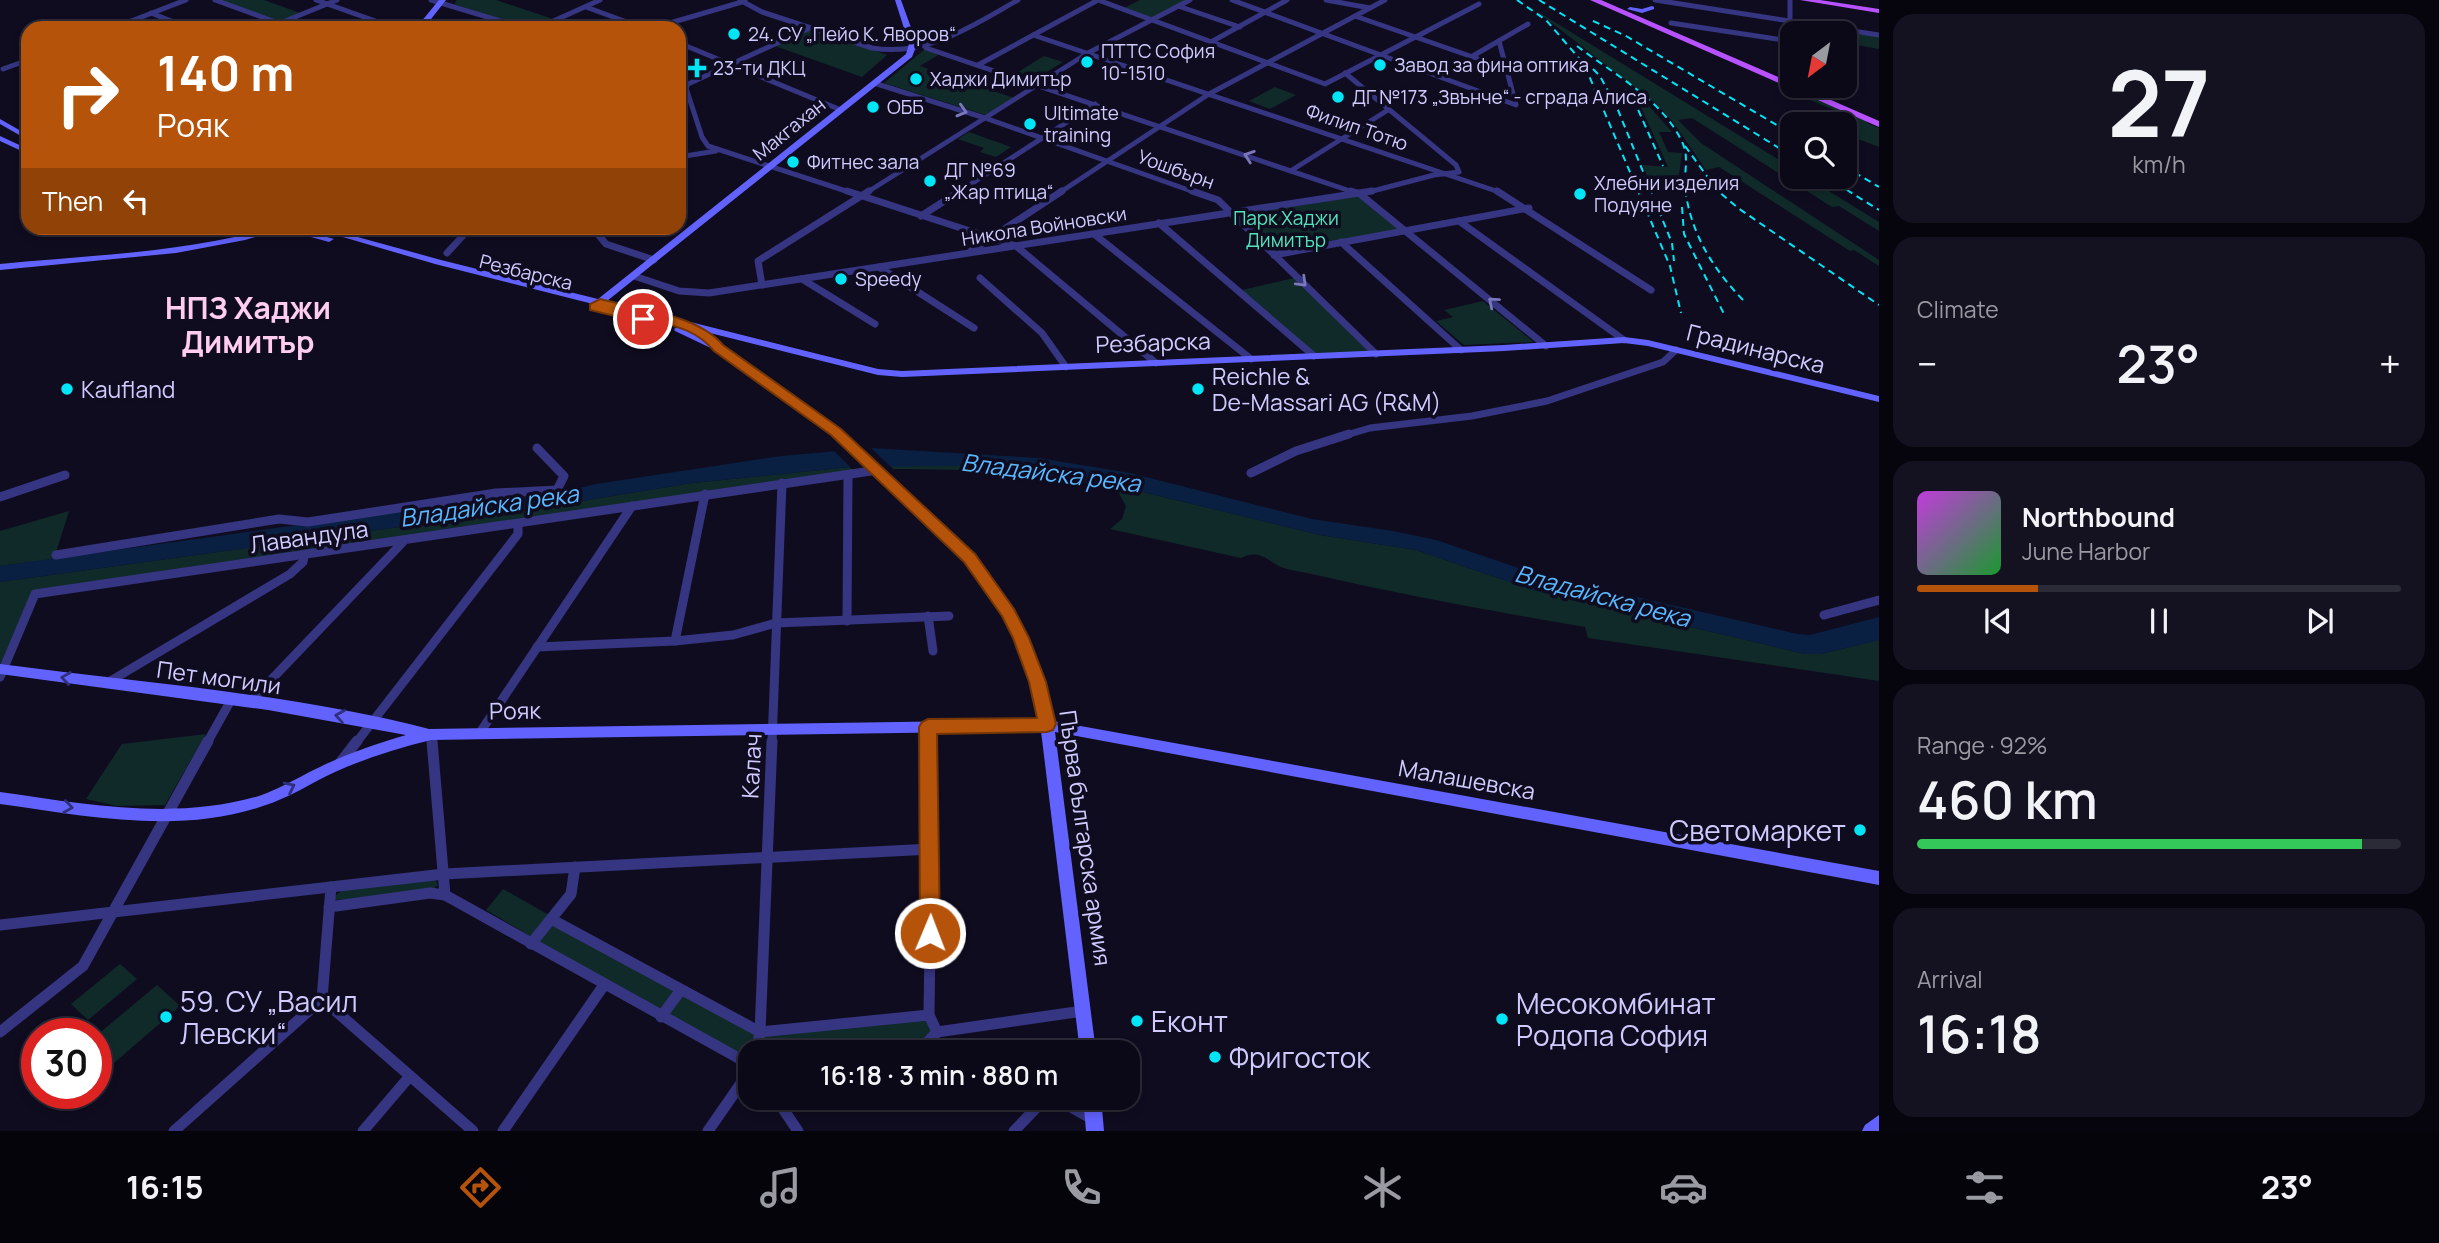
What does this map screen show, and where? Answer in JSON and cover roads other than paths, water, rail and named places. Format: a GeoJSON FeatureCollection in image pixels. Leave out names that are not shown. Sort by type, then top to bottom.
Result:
{"type":"FeatureCollection","features":[{"type":"Feature","properties":{"kind":"main road"},"geometry":{"type":"LineString","coordinates":[[1594,0],[1627,11],[1780,81]]}},
{"type":"Feature","properties":{"kind":"main road"},"geometry":{"type":"LineString","coordinates":[[1608,0],[1627,11]]}},
{"type":"Feature","properties":{"kind":"main road"},"geometry":{"type":"LineString","coordinates":[[1804,0],[1879,11]]}},
{"type":"Feature","properties":{"kind":"main road"},"geometry":{"type":"LineString","coordinates":[[1647,20],[1780,75]]}},
{"type":"Feature","properties":{"kind":"main road"},"geometry":{"type":"LineString","coordinates":[[1819,98],[1879,124]]}},
{"type":"Feature","properties":{"kind":"main road"},"geometry":{"type":"LineString","coordinates":[[1833,98],[1879,118]]}},
{"type":"Feature","properties":{"kind":"street"},"geometry":{"type":"LineString","coordinates":[[131,21],[186,0]]}},
{"type":"Feature","properties":{"kind":"street"},"geometry":{"type":"LineString","coordinates":[[215,0],[273,21]]}},
{"type":"Feature","properties":{"kind":"street"},"geometry":{"type":"LineString","coordinates":[[316,0],[374,21]]}},
{"type":"Feature","properties":{"kind":"street"},"geometry":{"type":"LineString","coordinates":[[284,21],[337,0]]}},
{"type":"Feature","properties":{"kind":"street"},"geometry":{"type":"LineString","coordinates":[[431,0],[503,21]]}},
{"type":"Feature","properties":{"kind":"street"},"geometry":{"type":"LineString","coordinates":[[554,21],[600,0]]}},
{"type":"Feature","properties":{"kind":"street"},"geometry":{"type":"LineString","coordinates":[[898,0],[913,49]]}},
{"type":"Feature","properties":{"kind":"street"},"geometry":{"type":"LineString","coordinates":[[926,48],[1018,0]]}},
{"type":"Feature","properties":{"kind":"street"},"geometry":{"type":"LineString","coordinates":[[978,65],[1098,0],[1325,84],[1479,4]]}},
{"type":"Feature","properties":{"kind":"street"},"geometry":{"type":"LineString","coordinates":[[762,285],[758,261],[1088,53],[1190,0]]}},
{"type":"Feature","properties":{"kind":"street"},"geometry":{"type":"LineString","coordinates":[[1232,0],[1509,104],[1516,104],[1499,41]]}},
{"type":"Feature","properties":{"kind":"street"},"geometry":{"type":"LineString","coordinates":[[1211,42],[1287,0]]}},
{"type":"Feature","properties":{"kind":"street"},"geometry":{"type":"LineString","coordinates":[[1326,0],[1370,8]]}},
{"type":"Feature","properties":{"kind":"street"},"geometry":{"type":"LineString","coordinates":[[967,254],[1209,94],[1385,0]]}},
{"type":"Feature","properties":{"kind":"street"},"geometry":{"type":"LineString","coordinates":[[1627,11],[1642,10],[1653,3],[1790,21],[1790,0]]}},
{"type":"Feature","properties":{"kind":"street"},"geometry":{"type":"LineString","coordinates":[[677,21],[744,1],[762,12],[872,48],[890,51],[926,48],[1360,194],[1546,346]]}},
{"type":"Feature","properties":{"kind":"street"},"geometry":{"type":"LineString","coordinates":[[427,21],[445,2]]}},
{"type":"Feature","properties":{"kind":"street"},"geometry":{"type":"LineString","coordinates":[[433,21],[445,2]]}},
{"type":"Feature","properties":{"kind":"street"},"geometry":{"type":"LineString","coordinates":[[1647,20],[1653,3]]}},
{"type":"Feature","properties":{"kind":"street"},"geometry":{"type":"LineString","coordinates":[[1178,6],[1240,27]]}},
{"type":"Feature","properties":{"kind":"street"},"geometry":{"type":"LineString","coordinates":[[586,7],[624,21]]}},
{"type":"Feature","properties":{"kind":"street"},"geometry":{"type":"LineString","coordinates":[[151,13],[171,21]]}},
{"type":"Feature","properties":{"kind":"street"},"geometry":{"type":"LineString","coordinates":[[1355,16],[1471,57],[1506,65]]}},
{"type":"Feature","properties":{"kind":"street"},"geometry":{"type":"LineString","coordinates":[[1671,23],[1780,40]]}},
{"type":"Feature","properties":{"kind":"street"},"geometry":{"type":"LineString","coordinates":[[1471,57],[1528,24]]}},
{"type":"Feature","properties":{"kind":"street"},"geometry":{"type":"LineString","coordinates":[[686,85],[813,27]]}},
{"type":"Feature","properties":{"kind":"street"},"geometry":{"type":"LineString","coordinates":[[1857,32],[1879,35]]}},
{"type":"Feature","properties":{"kind":"street","name":"Филип Тотю"},"geometry":{"type":"LineString","coordinates":[[1033,35],[1503,193],[1651,290]]}},
{"type":"Feature","properties":{"kind":"street"},"geometry":{"type":"LineString","coordinates":[[686,46],[841,110]]}},
{"type":"Feature","properties":{"kind":"street","name":"Макгахан"},"geometry":{"type":"LineString","coordinates":[[686,234],[909,55],[913,49]]}},
{"type":"Feature","properties":{"kind":"street"},"geometry":{"type":"LineString","coordinates":[[3,69],[21,64]]}},
{"type":"Feature","properties":{"kind":"street"},"geometry":{"type":"LineString","coordinates":[[1292,170],[1388,110],[1345,73]]}},
{"type":"Feature","properties":{"kind":"street","name":"Уошбърн"},"geometry":{"type":"LineString","coordinates":[[874,83],[985,118],[1218,200],[1376,354]]}},
{"type":"Feature","properties":{"kind":"street"},"geometry":{"type":"LineString","coordinates":[[686,97],[708,146],[1016,246],[1156,363]]}},
{"type":"Feature","properties":{"kind":"street"},"geometry":{"type":"LineString","coordinates":[[921,216],[1095,104]]}},
{"type":"Feature","properties":{"kind":"street","name":"Никола Войновски"},"geometry":{"type":"LineString","coordinates":[[634,276],[694,294],[1360,194],[1459,172],[1456,165],[1388,110]]}},
{"type":"Feature","properties":{"kind":"street"},"geometry":{"type":"LineString","coordinates":[[0,121],[21,134]]}},
{"type":"Feature","properties":{"kind":"street"},"geometry":{"type":"LineString","coordinates":[[0,138],[21,148]]}},
{"type":"Feature","properties":{"kind":"street"},"geometry":{"type":"LineString","coordinates":[[686,156],[718,150]]}},
{"type":"Feature","properties":{"kind":"street"},"geometry":{"type":"LineString","coordinates":[[1275,255],[1529,208]]}},
{"type":"Feature","properties":{"kind":"street"},"geometry":{"type":"LineString","coordinates":[[1459,221],[1624,340]]}},
{"type":"Feature","properties":{"kind":"street"},"geometry":{"type":"LineString","coordinates":[[1159,223],[1314,356]]}},
{"type":"Feature","properties":{"kind":"street"},"geometry":{"type":"LineString","coordinates":[[1094,234],[1251,359]]}},
{"type":"Feature","properties":{"kind":"street"},"geometry":{"type":"LineString","coordinates":[[21,265],[48,258],[235,235]]}},
{"type":"Feature","properties":{"kind":"street"},"geometry":{"type":"LineString","coordinates":[[0,267],[197,247],[254,235]]}},
{"type":"Feature","properties":{"kind":"street","name":"Резбарска"},"geometry":{"type":"LineString","coordinates":[[314,235],[878,372],[902,374],[1546,346],[1624,340]]}},
{"type":"Feature","properties":{"kind":"street","name":"Резбарска"},"geometry":{"type":"LineString","coordinates":[[347,235],[680,329],[719,348]]}},
{"type":"Feature","properties":{"kind":"street"},"geometry":{"type":"LineString","coordinates":[[447,253],[464,235]]}},
{"type":"Feature","properties":{"kind":"street"},"geometry":{"type":"LineString","coordinates":[[599,235],[606,244],[654,260]]}},
{"type":"Feature","properties":{"kind":"street","name":"Макгахан"},"geometry":{"type":"LineString","coordinates":[[598,305],[685,235]]}},
{"type":"Feature","properties":{"kind":"street"},"geometry":{"type":"LineString","coordinates":[[1341,242],[1461,350]]}},
{"type":"Feature","properties":{"kind":"street"},"geometry":{"type":"LineString","coordinates":[[879,267],[974,328]]}},
{"type":"Feature","properties":{"kind":"street"},"geometry":{"type":"LineString","coordinates":[[980,278],[1042,333],[1066,367]]}},
{"type":"Feature","properties":{"kind":"street"},"geometry":{"type":"LineString","coordinates":[[802,279],[875,324]]}},
{"type":"Feature","properties":{"kind":"street","name":"Резбарска"},"geometry":{"type":"LineString","coordinates":[[690,326],[708,336],[719,348]]}},
{"type":"Feature","properties":{"kind":"street","name":"Градинарска"},"geometry":{"type":"LineString","coordinates":[[1624,340],[1879,399]]}},
{"type":"Feature","properties":{"kind":"street"},"geometry":{"type":"LineString","coordinates":[[719,348],[728,343],[748,341]]}},
{"type":"Feature","properties":{"kind":"street","name":"Първа българска армия"},"geometry":{"type":"LineString","coordinates":[[719,348],[836,432],[943,530],[987,580],[1021,638],[1038,682],[1047,724],[1087,1040]]}},
{"type":"Feature","properties":{"kind":"street"},"geometry":{"type":"LineString","coordinates":[[1251,473],[1296,451],[1370,428],[1472,416],[1547,401],[1663,362],[1676,350]]}},
{"type":"Feature","properties":{"kind":"street","name":"Лавандула"},"geometry":{"type":"LineString","coordinates":[[56,555],[279,519],[308,522],[496,493],[557,490],[564,475],[537,448]]}},
{"type":"Feature","properties":{"kind":"street","name":"Лавандула"},"geometry":{"type":"LineString","coordinates":[[1,672],[35,594],[403,542],[705,494],[878,470]]}},
{"type":"Feature","properties":{"kind":"street"},"geometry":{"type":"LineString","coordinates":[[0,497],[65,475]]}},
{"type":"Feature","properties":{"kind":"street"},"geometry":{"type":"LineString","coordinates":[[847,621],[848,476]]}},
{"type":"Feature","properties":{"kind":"street","name":"Калач"},"geometry":{"type":"LineString","coordinates":[[758,1040],[774,729],[782,483]]}},
{"type":"Feature","properties":{"kind":"street"},"geometry":{"type":"LineString","coordinates":[[676,641],[705,494]]}},
{"type":"Feature","properties":{"kind":"street"},"geometry":{"type":"LineString","coordinates":[[479,734],[632,506]]}},
{"type":"Feature","properties":{"kind":"street"},"geometry":{"type":"LineString","coordinates":[[340,763],[518,534],[518,525]]}},
{"type":"Feature","properties":{"kind":"street"},"geometry":{"type":"LineString","coordinates":[[250,702],[403,542]]}},
{"type":"Feature","properties":{"kind":"street"},"geometry":{"type":"LineString","coordinates":[[106,683],[290,574],[303,562],[304,556]]}},
{"type":"Feature","properties":{"kind":"street"},"geometry":{"type":"LineString","coordinates":[[1824,615],[1879,600]]}},
{"type":"Feature","properties":{"kind":"street"},"geometry":{"type":"LineString","coordinates":[[928,616],[933,651]]}},
{"type":"Feature","properties":{"kind":"street"},"geometry":{"type":"LineString","coordinates":[[537,647],[676,641],[733,635],[776,623],[949,616]]}},
{"type":"Feature","properties":{"kind":"street","name":"Пет могили"},"geometry":{"type":"LineString","coordinates":[[1,672],[250,702],[372,721],[431,734]]}},
{"type":"Feature","properties":{"kind":"street"},"geometry":{"type":"LineString","coordinates":[[0,1032],[83,966],[231,700]]}},
{"type":"Feature","properties":{"kind":"street","name":"Рояк"},"geometry":{"type":"LineString","coordinates":[[0,797],[119,814],[221,810],[251,804],[340,763],[431,734],[1047,724]]}},
{"type":"Feature","properties":{"kind":"street","name":"Малашевска"},"geometry":{"type":"LineString","coordinates":[[1047,724],[1879,878]]}},
{"type":"Feature","properties":{"kind":"street"},"geometry":{"type":"LineString","coordinates":[[928,727],[931,849],[929,1015],[937,1032]]}},
{"type":"Feature","properties":{"kind":"street"},"geometry":{"type":"LineString","coordinates":[[431,734],[445,895]]}},
{"type":"Feature","properties":{"kind":"street"},"geometry":{"type":"LineString","coordinates":[[0,925],[444,874],[931,849]]}},
{"type":"Feature","properties":{"kind":"street"},"geometry":{"type":"LineString","coordinates":[[531,944],[572,894],[575,867]]}},
{"type":"Feature","properties":{"kind":"street"},"geometry":{"type":"LineString","coordinates":[[174,1131],[322,999],[331,887]]}},
{"type":"Feature","properties":{"kind":"street"},"geometry":{"type":"LineString","coordinates":[[329,907],[430,893],[445,895],[738,1060]]}},
{"type":"Feature","properties":{"kind":"street"},"geometry":{"type":"LineString","coordinates":[[551,919],[760,1032],[929,1015]]}},
{"type":"Feature","properties":{"kind":"street"},"geometry":{"type":"LineString","coordinates":[[503,1131],[604,985]]}},
{"type":"Feature","properties":{"kind":"street"},"geometry":{"type":"LineString","coordinates":[[662,1017],[680,991]]}},
{"type":"Feature","properties":{"kind":"street"},"geometry":{"type":"LineString","coordinates":[[322,999],[473,1131]]}},
{"type":"Feature","properties":{"kind":"street"},"geometry":{"type":"LineString","coordinates":[[937,1032],[1083,1011]]}},
{"type":"Feature","properties":{"kind":"street"},"geometry":{"type":"LineString","coordinates":[[933,1040],[937,1032]]}},
{"type":"Feature","properties":{"kind":"street"},"geometry":{"type":"LineString","coordinates":[[363,1131],[410,1076]]}},
{"type":"Feature","properties":{"kind":"street"},"geometry":{"type":"LineString","coordinates":[[708,1131],[738,1086]]}},
{"type":"Feature","properties":{"kind":"street"},"geometry":{"type":"LineString","coordinates":[[784,1110],[798,1131]]}},
{"type":"Feature","properties":{"kind":"street"},"geometry":{"type":"LineString","coordinates":[[1014,1131],[1034,1110]]}},
{"type":"Feature","properties":{"kind":"street"},"geometry":{"type":"LineString","coordinates":[[1076,1110],[1095,1126]]}},
{"type":"Feature","properties":{"kind":"street"},"geometry":{"type":"LineString","coordinates":[[1871,1131],[1879,1124]]}},
{"type":"Feature","properties":{"kind":"water","name":"Владайска река"},"geometry":{"type":"Polygon","coordinates":[[[871,448],[1039,458],[1130,473],[1312,519],[1436,540],[1533,573],[1797,634],[1810,635],[1879,617],[1879,640],[1821,654],[1805,654],[1533,590],[1416,550],[1320,535],[1110,484],[1042,473],[967,466],[850,467],[692,483],[545,507],[0,582],[0,566],[493,498],[555,494],[596,484],[781,456],[871,448]]]}},
{"type":"Feature","properties":{"kind":"railway"},"geometry":{"type":"LineString","coordinates":[[1517,0],[1546,20],[1584,64],[1670,266],[1681,313]]}},
{"type":"Feature","properties":{"kind":"railway"},"geometry":{"type":"LineString","coordinates":[[1539,0],[1780,149]]}},
{"type":"Feature","properties":{"kind":"railway"},"geometry":{"type":"LineString","coordinates":[[1593,21],[1626,36],[1780,127]]}},
{"type":"Feature","properties":{"kind":"railway"},"geometry":{"type":"LineString","coordinates":[[1577,46],[1651,101],[1674,128],[1685,149],[1685,187],[1697,234],[1712,262],[1743,300]]}},
{"type":"Feature","properties":{"kind":"railway"},"geometry":{"type":"LineString","coordinates":[[1593,69],[1600,76],[1618,110],[1672,243],[1674,261]]}},
{"type":"Feature","properties":{"kind":"railway"},"geometry":{"type":"LineString","coordinates":[[1625,90],[1636,105],[1663,166]]}},
{"type":"Feature","properties":{"kind":"railway"},"geometry":{"type":"LineString","coordinates":[[1685,146],[1717,190],[1738,208],[1879,305]]}},
{"type":"Feature","properties":{"kind":"railway"},"geometry":{"type":"LineString","coordinates":[[1857,174],[1879,187]]}},
{"type":"Feature","properties":{"kind":"railway"},"geometry":{"type":"LineString","coordinates":[[1845,189],[1879,210]]}},
{"type":"Feature","properties":{"kind":"railway"},"geometry":{"type":"LineString","coordinates":[[1682,207],[1684,234],[1725,316]]}},
{"type":"Feature","properties":{"kind":"place","name":"24. СУ „Пейо К. Яворов“"},"geometry":{"type":"Point","coordinates":[734,34]}},
{"type":"Feature","properties":{"kind":"place","name":"ПТТС София 10-1510"},"geometry":{"type":"Point","coordinates":[1087,62]}},
{"type":"Feature","properties":{"kind":"place","name":"Завод за фина оптика"},"geometry":{"type":"Point","coordinates":[1380,65]}},
{"type":"Feature","properties":{"kind":"place","name":"23-ти ДКЦ"},"geometry":{"type":"Point","coordinates":[697,68]}},
{"type":"Feature","properties":{"kind":"place","name":"Хаджи Димитър"},"geometry":{"type":"Point","coordinates":[916,79]}},
{"type":"Feature","properties":{"kind":"place","name":"ДГ №173 „Звънче“ - сграда Алиса"},"geometry":{"type":"Point","coordinates":[1338,97]}},
{"type":"Feature","properties":{"kind":"place","name":"ОББ"},"geometry":{"type":"Point","coordinates":[873,107]}},
{"type":"Feature","properties":{"kind":"place","name":"Ultimate training"},"geometry":{"type":"Point","coordinates":[1030,124]}},
{"type":"Feature","properties":{"kind":"place","name":"Фитнес зала"},"geometry":{"type":"Point","coordinates":[793,162]}},
{"type":"Feature","properties":{"kind":"place","name":"ДГ №69 „Жар птица“"},"geometry":{"type":"Point","coordinates":[930,181]}},
{"type":"Feature","properties":{"kind":"place","name":"Хлебни изделия Подуяне"},"geometry":{"type":"Point","coordinates":[1580,194]}},
{"type":"Feature","properties":{"kind":"place","name":"Speedy"},"geometry":{"type":"Point","coordinates":[841,279]}},
{"type":"Feature","properties":{"kind":"place","name":"Kaufland"},"geometry":{"type":"Point","coordinates":[67,389]}},
{"type":"Feature","properties":{"kind":"place","name":"Reichle & De-Massari AG (R&M)"},"geometry":{"type":"Point","coordinates":[1198,389]}},
{"type":"Feature","properties":{"kind":"place","name":"Светомаркет"},"geometry":{"type":"Point","coordinates":[1860,830]}},
{"type":"Feature","properties":{"kind":"place","name":"59. СУ „Васил Левски“"},"geometry":{"type":"Point","coordinates":[166,1017]}},
{"type":"Feature","properties":{"kind":"place","name":"Месокомбинат Родопа София"},"geometry":{"type":"Point","coordinates":[1502,1019]}},
{"type":"Feature","properties":{"kind":"place","name":"Еконт"},"geometry":{"type":"Point","coordinates":[1137,1021]}},
{"type":"Feature","properties":{"kind":"place","name":"Фригосток"},"geometry":{"type":"Point","coordinates":[1215,1057]}},
{"type":"Feature","properties":{"kind":"district","name":"НПЗ Хаджи Димитър"},"geometry":{"type":"Point","coordinates":[248,324]}},
{"type":"Feature","properties":{"kind":"park label","name":"Парк Хаджи Димитър"},"geometry":{"type":"Point","coordinates":[1286,229]}}]}
